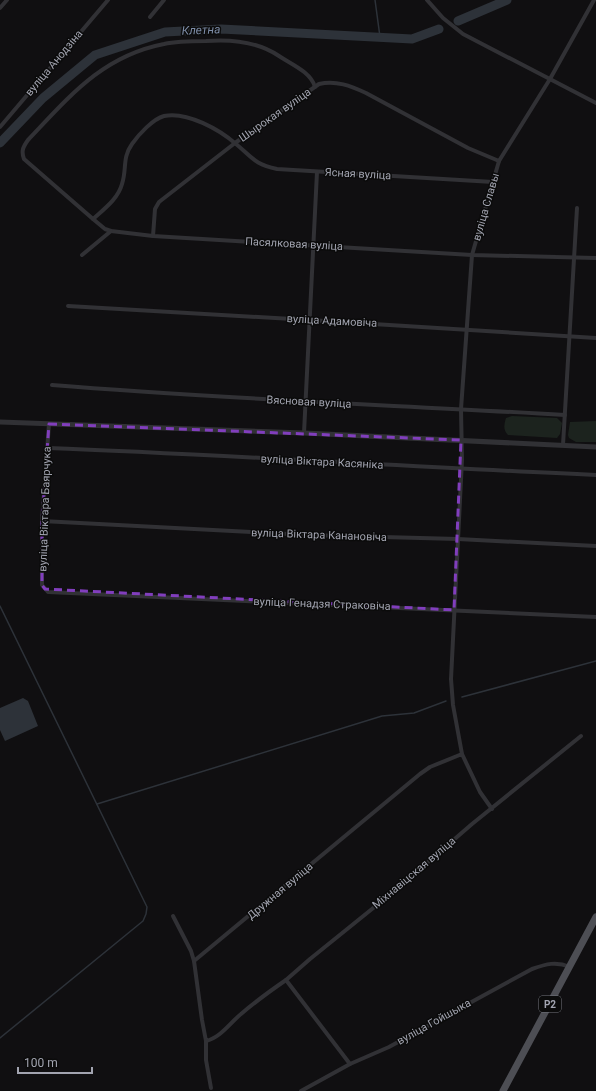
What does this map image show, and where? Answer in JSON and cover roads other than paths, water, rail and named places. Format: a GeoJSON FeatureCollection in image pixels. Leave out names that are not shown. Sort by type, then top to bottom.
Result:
{"type":"FeatureCollection","features":[{"type":"Feature","properties":{"kind":"main road","name":"Р2"},"geometry":{"type":"LineString","coordinates":[[503,1091],[596,917]]}},
{"type":"Feature","properties":{"kind":"street"},"geometry":{"type":"LineString","coordinates":[[0,8],[7,0]]}},
{"type":"Feature","properties":{"kind":"street","name":"вуліца Анодзіна"},"geometry":{"type":"LineString","coordinates":[[0,127],[108,0]]}},
{"type":"Feature","properties":{"kind":"street"},"geometry":{"type":"LineString","coordinates":[[150,17],[164,0]]}},
{"type":"Feature","properties":{"kind":"street"},"geometry":{"type":"LineString","coordinates":[[427,0],[443,18],[463,34],[596,103]]}},
{"type":"Feature","properties":{"kind":"street","name":"вуліца Славы"},"geometry":{"type":"LineString","coordinates":[[462,754],[452,705],[451,679],[462,469],[461,409],[472,255],[499,161],[550,79],[594,0]]}},
{"type":"Feature","properties":{"kind":"street"},"geometry":{"type":"LineString","coordinates":[[82,255],[110,231],[105,229],[24,159],[22,154],[23,148],[28,140],[78,87],[94,75],[116,61],[141,50],[164,44],[220,40],[248,43],[270,50],[311,78],[315,87]]}},
{"type":"Feature","properties":{"kind":"street","name":"Шырокая вуліца"},"geometry":{"type":"LineString","coordinates":[[153,236],[155,209],[158,202],[234,142],[315,87],[326,82],[351,86],[468,148],[499,161]]}},
{"type":"Feature","properties":{"kind":"street","name":"Шырокая вуліца"},"geometry":{"type":"LineString","coordinates":[[94,219],[118,196],[123,184],[126,154],[130,147],[141,132],[164,116],[182,116],[196,119],[234,142]]}},
{"type":"Feature","properties":{"kind":"street","name":"Ясная вуліца"},"geometry":{"type":"LineString","coordinates":[[234,142],[254,160],[264,166],[277,169],[493,182]]}},
{"type":"Feature","properties":{"kind":"street"},"geometry":{"type":"LineString","coordinates":[[304,433],[312,246],[317,172]]}},
{"type":"Feature","properties":{"kind":"street"},"geometry":{"type":"LineString","coordinates":[[563,445],[566,415],[577,208]]}},
{"type":"Feature","properties":{"kind":"street","name":"Пасялковая вуліца"},"geometry":{"type":"LineString","coordinates":[[110,231],[153,236],[472,255],[596,258]]}},
{"type":"Feature","properties":{"kind":"street","name":"вуліца Адамовіча"},"geometry":{"type":"LineString","coordinates":[[68,306],[596,338]]}},
{"type":"Feature","properties":{"kind":"street","name":"Вясновая вуліца"},"geometry":{"type":"LineString","coordinates":[[52,385],[305,402],[566,415]]}},
{"type":"Feature","properties":{"kind":"street"},"geometry":{"type":"LineString","coordinates":[[0,422],[304,433],[596,447]]}},
{"type":"Feature","properties":{"kind":"street","name":"вуліца Віктара Баярчука"},"geometry":{"type":"LineString","coordinates":[[48,592],[42,585],[42,521],[49,424]]}},
{"type":"Feature","properties":{"kind":"street","name":"вуліца Віктара Касяніка"},"geometry":{"type":"LineString","coordinates":[[48,448],[184,453],[596,475]]}},
{"type":"Feature","properties":{"kind":"street","name":"вуліца Віктара Канановіча"},"geometry":{"type":"LineString","coordinates":[[42,521],[308,535],[458,539],[596,546]]}},
{"type":"Feature","properties":{"kind":"street","name":"вуліца Генадзя Страковіча"},"geometry":{"type":"LineString","coordinates":[[48,592],[596,617]]}},
{"type":"Feature","properties":{"kind":"street","name":"Міхнавіцская вуліца"},"geometry":{"type":"LineString","coordinates":[[286,980],[398,888],[472,824],[581,736]]}},
{"type":"Feature","properties":{"kind":"street"},"geometry":{"type":"LineString","coordinates":[[462,754],[480,792],[492,809]]}},
{"type":"Feature","properties":{"kind":"street","name":"Дружная вуліца"},"geometry":{"type":"LineString","coordinates":[[194,961],[420,774],[430,767],[462,754]]}},
{"type":"Feature","properties":{"kind":"street"},"geometry":{"type":"LineString","coordinates":[[173,916],[191,951],[194,961],[202,1026],[206,1041],[206,1060],[211,1088]]}},
{"type":"Feature","properties":{"kind":"street","name":"вуліца Гойшыка"},"geometry":{"type":"LineString","coordinates":[[301,1091],[350,1064],[389,1047],[532,968],[553,963],[570,967]]}},
{"type":"Feature","properties":{"kind":"street"},"geometry":{"type":"LineString","coordinates":[[206,1041],[213,1039],[250,1007],[286,980],[350,1064]]}},
{"type":"Feature","properties":{"kind":"waterway"},"geometry":{"type":"LineString","coordinates":[[375,0],[380,37]]}},
{"type":"Feature","properties":{"kind":"waterway","name":"Клетна"},"geometry":{"type":"LineString","coordinates":[[458,21],[507,0]]}},
{"type":"Feature","properties":{"kind":"waterway","name":"Клетна"},"geometry":{"type":"LineString","coordinates":[[0,143],[43,98],[95,55],[165,32],[221,29],[412,39],[439,29]]}},
{"type":"Feature","properties":{"kind":"waterway"},"geometry":{"type":"LineString","coordinates":[[0,606],[147,907],[143,921],[0,1038]]}},
{"type":"Feature","properties":{"kind":"waterway"},"geometry":{"type":"LineString","coordinates":[[462,697],[596,661]]}},
{"type":"Feature","properties":{"kind":"waterway"},"geometry":{"type":"LineString","coordinates":[[97,804],[382,716],[414,713],[446,701]]}}]}
